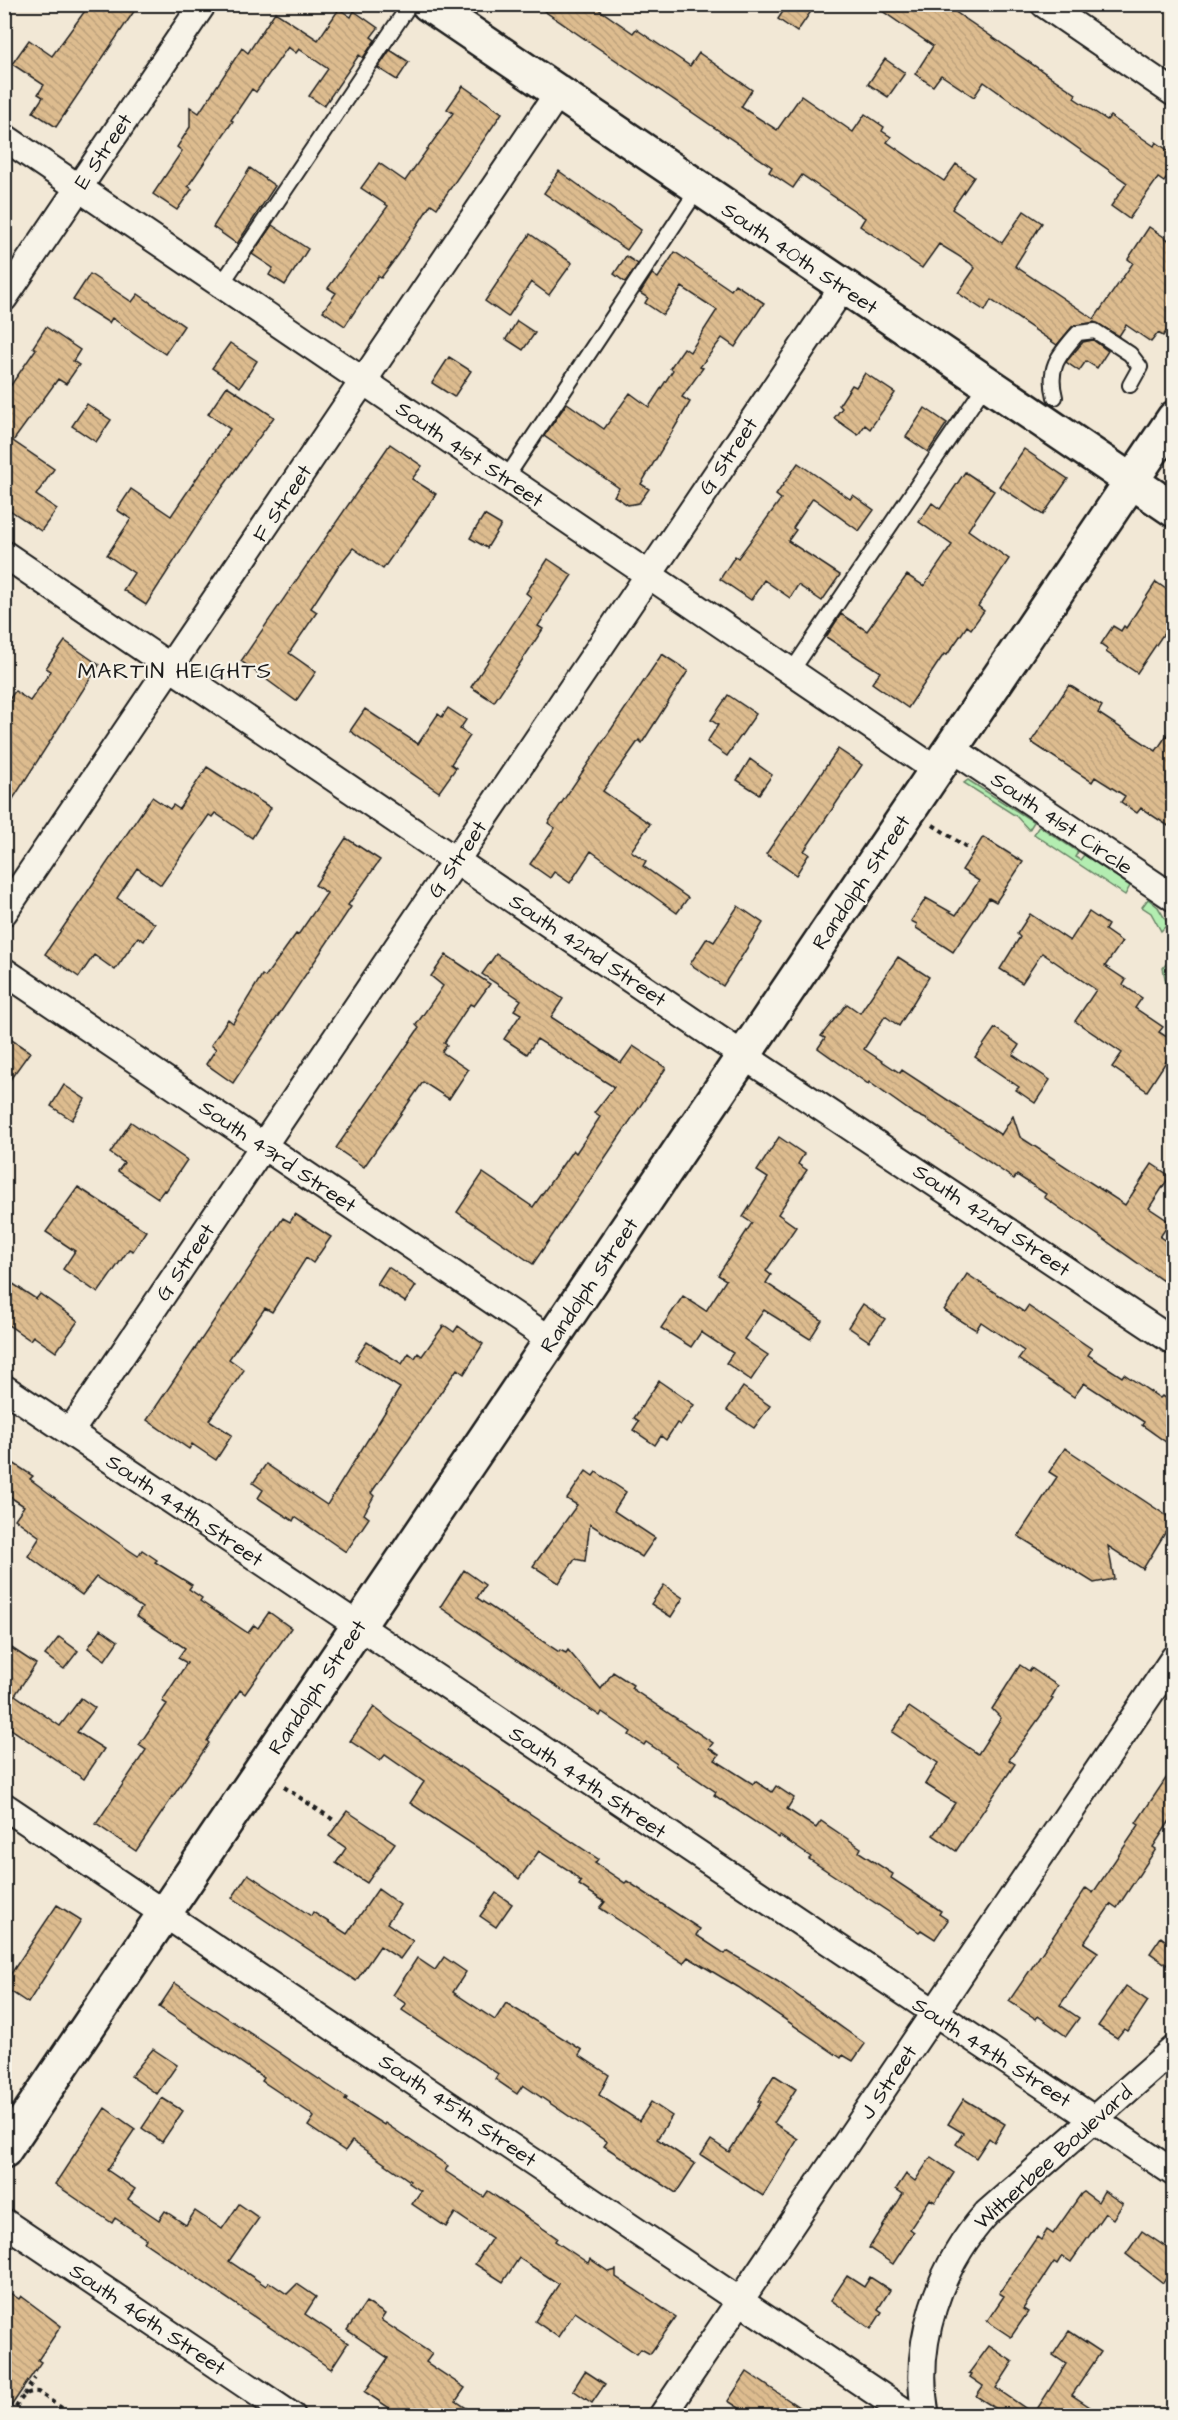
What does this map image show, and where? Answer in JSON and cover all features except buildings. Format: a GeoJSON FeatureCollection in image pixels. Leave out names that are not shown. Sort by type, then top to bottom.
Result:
{"type":"FeatureCollection","features":[{"type":"Feature","properties":{"kind":"main road","name":"South 40th Street"},"geometry":{"type":"LineString","coordinates":[[428,4],[1173,510]]}},
{"type":"Feature","properties":{"kind":"main road","name":"Randolph Street"},"geometry":{"type":"LineString","coordinates":[[4,2151],[1173,418]]}},
{"type":"Feature","properties":{"kind":"street","name":"E Street"},"geometry":{"type":"LineString","coordinates":[[4,298],[203,4]]}},
{"type":"Feature","properties":{"kind":"street"},"geometry":{"type":"LineString","coordinates":[[1044,4],[1173,93]]}},
{"type":"Feature","properties":{"kind":"street","name":"F Street"},"geometry":{"type":"LineString","coordinates":[[4,912],[558,93]]}},
{"type":"Feature","properties":{"kind":"street","name":"South 41st Street"},"geometry":{"type":"LineString","coordinates":[[4,138],[791,672],[944,759]]}},
{"type":"Feature","properties":{"kind":"street","name":"G Street"},"geometry":{"type":"LineString","coordinates":[[70,1432],[843,287]]}},
{"type":"Feature","properties":{"kind":"street","name":"South 42nd Street"},"geometry":{"type":"LineString","coordinates":[[4,554],[456,861],[1173,1342]]}},
{"type":"Feature","properties":{"kind":"street","name":"South 41st Circle"},"geometry":{"type":"LineString","coordinates":[[944,759],[1173,898]]}},
{"type":"Feature","properties":{"kind":"street","name":"South 43rd Street"},"geometry":{"type":"LineString","coordinates":[[4,971],[552,1340]]}},
{"type":"Feature","properties":{"kind":"street","name":"South 44th Street"},"geometry":{"type":"LineString","coordinates":[[4,1388],[1173,2173]]}},
{"type":"Feature","properties":{"kind":"street","name":"J Street"},"geometry":{"type":"LineString","coordinates":[[662,2415],[1173,1658]]}},
{"type":"Feature","properties":{"kind":"street","name":"South 45th Street"},"geometry":{"type":"LineString","coordinates":[[4,1806],[911,2415]]}},
{"type":"Feature","properties":{"kind":"street","name":"Witherbee Boulevard"},"geometry":{"type":"LineString","coordinates":[[926,2415],[922,2379],[929,2324],[938,2291],[952,2260],[973,2228],[987,2213],[1173,2049]]}},
{"type":"Feature","properties":{"kind":"street","name":"South 46th Street"},"geometry":{"type":"LineString","coordinates":[[4,2222],[292,2415]]}},
{"type":"Feature","properties":{"kind":"lane"},"geometry":{"type":"LineString","coordinates":[[221,285],[410,4]]}},
{"type":"Feature","properties":{"kind":"lane"},"geometry":{"type":"LineString","coordinates":[[506,478],[698,189]]}},
{"type":"Feature","properties":{"kind":"lane"},"geometry":{"type":"LineString","coordinates":[[1055,397],[1051,380],[1054,366],[1078,333],[1088,331],[1095,331],[1136,359],[1140,367],[1130,385]]}},
{"type":"Feature","properties":{"kind":"lane"},"geometry":{"type":"LineString","coordinates":[[791,672],[986,384]]}},
{"type":"Feature","properties":{"kind":"path"},"geometry":{"type":"LineString","coordinates":[[936,827],[971,850]]}},
{"type":"Feature","properties":{"kind":"path"},"geometry":{"type":"LineString","coordinates":[[287,1789],[336,1821]]}},
{"type":"Feature","properties":{"kind":"path"},"geometry":{"type":"LineString","coordinates":[[13,2415],[35,2378]]}},
{"type":"Feature","properties":{"kind":"path"},"geometry":{"type":"LineString","coordinates":[[23,2395],[32,2391],[38,2392],[74,2415]]}},
{"type":"Feature","properties":{"kind":"green space"},"geometry":{"type":"Polygon","coordinates":[[[968,780],[1034,822],[1029,830],[1016,816],[964,783],[968,780]]]}},
{"type":"Feature","properties":{"kind":"green space"},"geometry":{"type":"Polygon","coordinates":[[[1039,826],[1078,852],[1075,857],[1080,860],[1084,855],[1130,886],[1125,895],[1034,834],[1039,826]]]}},
{"type":"Feature","properties":{"kind":"green space"},"geometry":{"type":"Polygon","coordinates":[[[1148,899],[1158,907],[1168,924],[1161,931],[1151,913],[1142,907],[1148,899]]]}},
{"type":"Feature","properties":{"kind":"green space"},"geometry":{"type":"Polygon","coordinates":[[[1173,955],[1173,999],[1163,968],[1173,955]]]}},
{"type":"Feature","properties":{"kind":"district","name":"MARTIN HEIGHTS"},"geometry":{"type":"Point","coordinates":[175,670]}}]}
